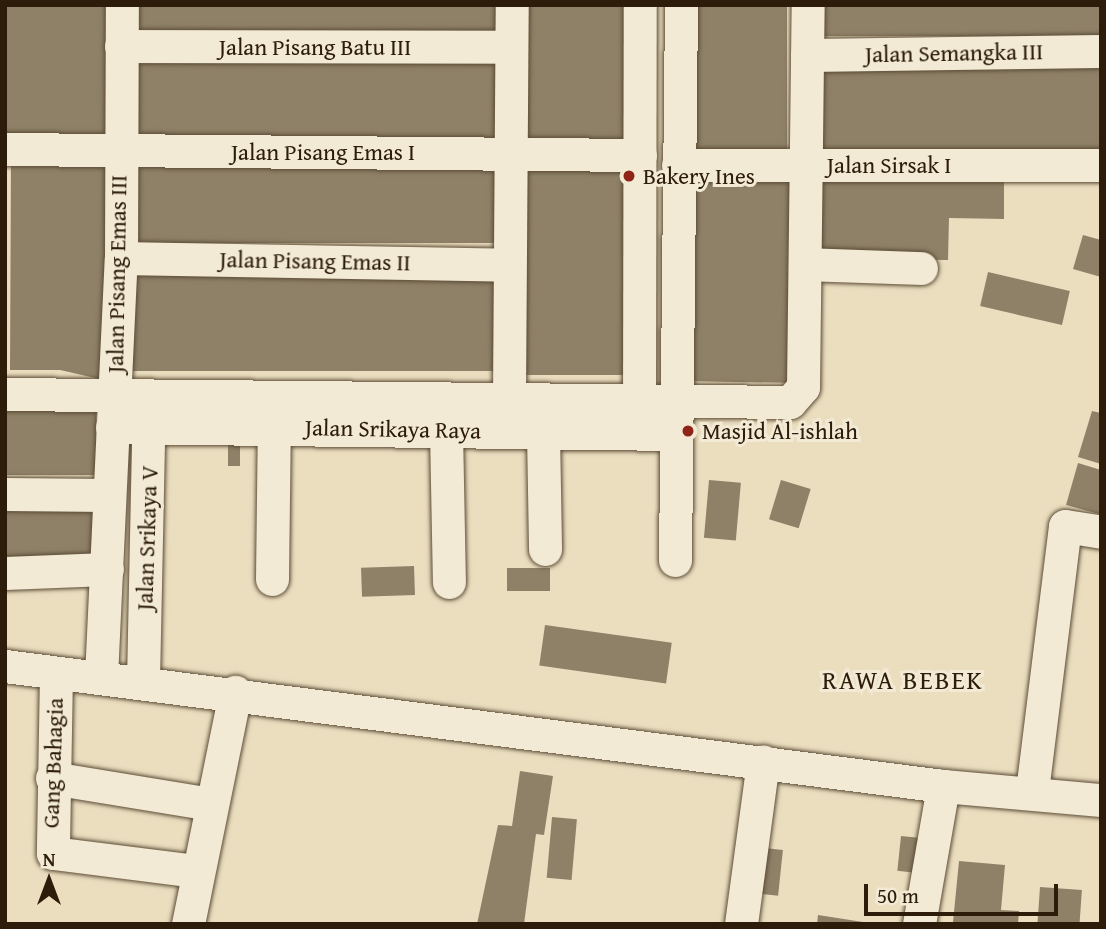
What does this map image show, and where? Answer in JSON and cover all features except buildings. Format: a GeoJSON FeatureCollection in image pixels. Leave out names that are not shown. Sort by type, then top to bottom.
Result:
{"type":"FeatureCollection","features":[{"type":"Feature","properties":{"kind":"street","name":"Jalan Pisang Emas III"},"geometry":{"type":"LineString","coordinates":[[113,412],[121,258],[122,5]]}},
{"type":"Feature","properties":{"kind":"street"},"geometry":{"type":"LineString","coordinates":[[509,396],[512,5]]}},
{"type":"Feature","properties":{"kind":"street"},"geometry":{"type":"LineString","coordinates":[[639,415],[640,5]]}},
{"type":"Feature","properties":{"kind":"street"},"geometry":{"type":"LineString","coordinates":[[675,560],[674,434],[681,5]]}},
{"type":"Feature","properties":{"kind":"street"},"geometry":{"type":"LineString","coordinates":[[808,5],[804,264],[921,268]]}},
{"type":"Feature","properties":{"kind":"street","name":"Jalan Pisang Batu III"},"geometry":{"type":"LineString","coordinates":[[121,46],[510,47]]}},
{"type":"Feature","properties":{"kind":"street","name":"Jalan Semangka III"},"geometry":{"type":"LineString","coordinates":[[807,55],[1101,51]]}},
{"type":"Feature","properties":{"kind":"street","name":"Jalan Pisang Emas I"},"geometry":{"type":"LineString","coordinates":[[5,149],[640,155]]}},
{"type":"Feature","properties":{"kind":"street","name":"Jalan Sirsak I"},"geometry":{"type":"LineString","coordinates":[[678,165],[1101,165]]}},
{"type":"Feature","properties":{"kind":"street","name":"Jalan Pisang Emas II"},"geometry":{"type":"LineString","coordinates":[[121,258],[509,265]]}},
{"type":"Feature","properties":{"kind":"street","name":"Jalan Srikaya Raya"},"geometry":{"type":"LineString","coordinates":[[150,410],[274,426],[543,432],[639,415],[675,400],[790,402],[799,396],[804,264]]}},
{"type":"Feature","properties":{"kind":"street","name":"Jalan Srikaya Raya"},"geometry":{"type":"LineString","coordinates":[[5,394],[113,412],[509,396],[639,415],[674,434]]}},
{"type":"Feature","properties":{"kind":"street","name":"Jalan Srikaya V"},"geometry":{"type":"LineString","coordinates":[[144,681],[150,410]]}},
{"type":"Feature","properties":{"kind":"street","name":"Jalan Srikaya V"},"geometry":{"type":"LineString","coordinates":[[101,677],[113,412]]}},
{"type":"Feature","properties":{"kind":"street"},"geometry":{"type":"LineString","coordinates":[[272,579],[274,426]]}},
{"type":"Feature","properties":{"kind":"street"},"geometry":{"type":"LineString","coordinates":[[446,430],[449,582]]}},
{"type":"Feature","properties":{"kind":"street"},"geometry":{"type":"LineString","coordinates":[[543,432],[545,550]]}},
{"type":"Feature","properties":{"kind":"street"},"geometry":{"type":"LineString","coordinates":[[5,494],[108,495]]}},
{"type":"Feature","properties":{"kind":"street"},"geometry":{"type":"LineString","coordinates":[[1032,791],[1065,526],[1101,532]]}},
{"type":"Feature","properties":{"kind":"street"},"geometry":{"type":"LineString","coordinates":[[5,573],[107,569]]}},
{"type":"Feature","properties":{"kind":"street"},"geometry":{"type":"LineString","coordinates":[[5,666],[235,692],[943,786],[1032,791],[1101,800]]}},
{"type":"Feature","properties":{"kind":"street","name":"Gang Bahagia"},"geometry":{"type":"LineString","coordinates":[[57,673],[52,778],[53,853],[195,871]]}},
{"type":"Feature","properties":{"kind":"street"},"geometry":{"type":"LineString","coordinates":[[188,924],[195,871],[235,692]]}},
{"type":"Feature","properties":{"kind":"street"},"geometry":{"type":"LineString","coordinates":[[741,924],[762,761]]}},
{"type":"Feature","properties":{"kind":"street"},"geometry":{"type":"LineString","coordinates":[[52,778],[211,804]]}},
{"type":"Feature","properties":{"kind":"street"},"geometry":{"type":"LineString","coordinates":[[919,924],[943,786]]}},
{"type":"Feature","properties":{"kind":"place","name":"Bakery Ines"},"geometry":{"type":"Point","coordinates":[629,176]}},
{"type":"Feature","properties":{"kind":"place","name":"Masjid Al-ishlah"},"geometry":{"type":"Point","coordinates":[688,431]}},
{"type":"Feature","properties":{"kind":"district","name":"RAWA BEBEK"},"geometry":{"type":"Point","coordinates":[903,680]}}]}
